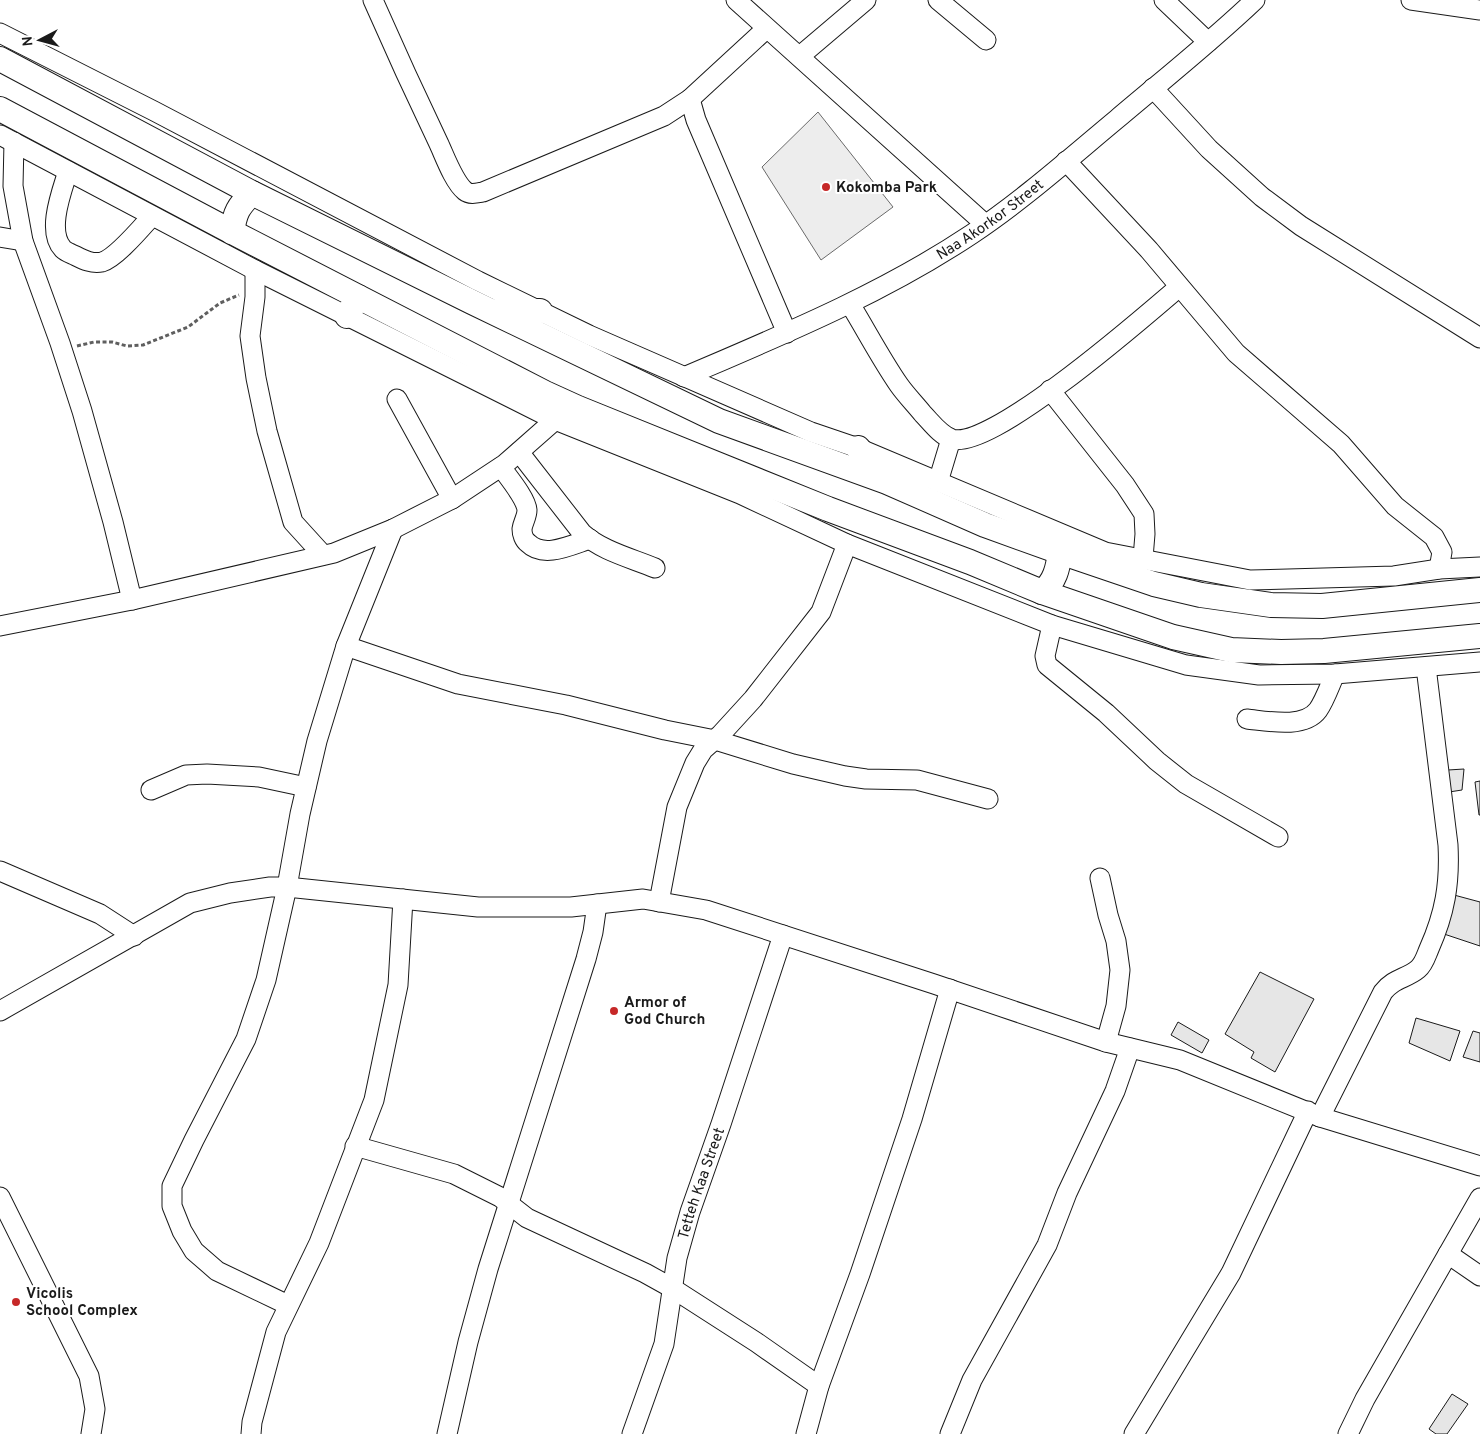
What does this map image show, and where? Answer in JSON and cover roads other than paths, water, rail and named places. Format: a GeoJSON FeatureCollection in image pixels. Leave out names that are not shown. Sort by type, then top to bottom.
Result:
{"type":"FeatureCollection","features":[{"type":"Feature","properties":{"kind":"main road"},"geometry":{"type":"LineString","coordinates":[[0,60],[252,193],[719,421],[888,482],[984,525],[1154,584],[1202,595],[1271,605],[1322,606],[1480,590]]}},
{"type":"Feature","properties":{"kind":"main road"},"geometry":{"type":"LineString","coordinates":[[0,108],[232,232],[353,306],[578,408],[828,509],[970,562],[1042,592],[1173,637],[1231,650],[1280,652],[1324,650],[1480,636]]}},
{"type":"Feature","properties":{"kind":"main road"},"geometry":{"type":"LineString","coordinates":[[232,232],[236,212],[241,203],[252,193]]}},
{"type":"Feature","properties":{"kind":"main road"},"geometry":{"type":"LineString","coordinates":[[492,311],[540,311]]}},
{"type":"Feature","properties":{"kind":"main road"},"geometry":{"type":"LineString","coordinates":[[858,448],[888,482]]}},
{"type":"Feature","properties":{"kind":"main road"},"geometry":{"type":"LineString","coordinates":[[1042,592],[1055,577],[1060,552]]}},
{"type":"Feature","properties":{"kind":"street"},"geometry":{"type":"LineString","coordinates":[[373,0],[418,102],[449,165],[461,187],[467,193],[483,192],[664,116],[690,99],[766,29]]}},
{"type":"Feature","properties":{"kind":"street"},"geometry":{"type":"LineString","coordinates":[[736,0],[985,224]]}},
{"type":"Feature","properties":{"kind":"street"},"geometry":{"type":"LineString","coordinates":[[800,56],[866,0]]}},
{"type":"Feature","properties":{"kind":"street"},"geometry":{"type":"LineString","coordinates":[[938,0],[986,40]]}},
{"type":"Feature","properties":{"kind":"street"},"geometry":{"type":"LineString","coordinates":[[1164,0],[1208,42]]}},
{"type":"Feature","properties":{"kind":"street","name":"Naa Akorkor Street"},"geometry":{"type":"LineString","coordinates":[[684,377],[850,304],[888,284],[971,234],[1040,184],[1255,0]]}},
{"type":"Feature","properties":{"kind":"street"},"geometry":{"type":"LineString","coordinates":[[1411,0],[1480,10]]}},
{"type":"Feature","properties":{"kind":"street"},"geometry":{"type":"LineString","coordinates":[[0,33],[154,111],[478,281],[540,311],[684,377],[811,432],[858,448],[1105,552],[1250,580],[1394,576],[1439,569],[1480,567]]}},
{"type":"Feature","properties":{"kind":"street"},"geometry":{"type":"LineString","coordinates":[[1153,88],[1209,149],[1262,197],[1301,226],[1480,338]]}},
{"type":"Feature","properties":{"kind":"street"},"geometry":{"type":"LineString","coordinates":[[690,99],[696,120],[787,333]]}},
{"type":"Feature","properties":{"kind":"street"},"geometry":{"type":"LineString","coordinates":[[7,139],[255,270],[353,306],[555,420],[740,494],[847,544],[1052,625],[1186,665],[1259,675],[1335,674],[1426,668],[1480,662]]}},
{"type":"Feature","properties":{"kind":"street"},"geometry":{"type":"LineString","coordinates":[[7,139],[23,241],[62,350],[84,419],[113,522],[132,600]]}},
{"type":"Feature","properties":{"kind":"street"},"geometry":{"type":"LineString","coordinates":[[1066,162],[1149,250],[1236,352],[1341,444],[1395,506],[1434,537],[1442,552],[1439,569]]}},
{"type":"Feature","properties":{"kind":"street"},"geometry":{"type":"LineString","coordinates":[[68,171],[58,203],[56,236],[63,249],[88,262],[102,262],[136,235],[152,216]]}},
{"type":"Feature","properties":{"kind":"street"},"geometry":{"type":"LineString","coordinates":[[0,237],[23,241]]}},
{"type":"Feature","properties":{"kind":"street"},"geometry":{"type":"LineString","coordinates":[[255,270],[255,297],[250,336],[267,432],[293,522],[323,555]]}},
{"type":"Feature","properties":{"kind":"street"},"geometry":{"type":"LineString","coordinates":[[850,304],[899,385],[933,425],[951,438],[962,440],[973,437],[1000,424],[1050,390],[1089,362],[1179,287]]}},
{"type":"Feature","properties":{"kind":"street"},"geometry":{"type":"LineString","coordinates":[[1050,390],[1126,485],[1144,514],[1143,558]]}},
{"type":"Feature","properties":{"kind":"street"},"geometry":{"type":"LineString","coordinates":[[397,399],[452,499]]}},
{"type":"Feature","properties":{"kind":"street"},"geometry":{"type":"LineString","coordinates":[[0,626],[132,600],[334,553],[393,529],[452,499],[501,467],[555,420]]}},
{"type":"Feature","properties":{"kind":"street"},"geometry":{"type":"LineString","coordinates":[[938,482],[951,438]]}},
{"type":"Feature","properties":{"kind":"street"},"geometry":{"type":"LineString","coordinates":[[519,452],[582,533],[590,540],[655,568]]}},
{"type":"Feature","properties":{"kind":"street"},"geometry":{"type":"LineString","coordinates":[[501,467],[524,501],[527,510],[522,529],[525,540],[533,548],[545,551],[590,540]]}},
{"type":"Feature","properties":{"kind":"street"},"geometry":{"type":"LineString","coordinates":[[288,1305],[217,1271],[194,1251],[182,1231],[172,1206],[172,1186],[246,1039],[266,980],[317,742],[346,646],[393,529]]}},
{"type":"Feature","properties":{"kind":"street"},"geometry":{"type":"LineString","coordinates":[[659,902],[677,807],[695,762],[703,750],[715,740],[753,698],[821,612],[847,544]]}},
{"type":"Feature","properties":{"kind":"street"},"geometry":{"type":"LineString","coordinates":[[1052,625],[1044,661],[1047,665],[1106,713],[1157,761],[1186,784],[1278,836]]}},
{"type":"Feature","properties":{"kind":"street"},"geometry":{"type":"LineString","coordinates":[[346,646],[458,684],[566,705],[665,730],[715,740],[793,764],[845,776],[917,780],[988,799]]}},
{"type":"Feature","properties":{"kind":"street"},"geometry":{"type":"LineString","coordinates":[[1134,1434],[1231,1273],[1314,1114],[1383,992],[1391,982],[1417,970],[1422,964],[1437,931],[1446,898],[1450,872],[1426,668]]}},
{"type":"Feature","properties":{"kind":"street"},"geometry":{"type":"LineString","coordinates":[[1247,719],[1283,722],[1302,721],[1318,711],[1335,674]]}},
{"type":"Feature","properties":{"kind":"street"},"geometry":{"type":"LineString","coordinates":[[151,790],[186,775],[207,774],[259,777],[306,787]]}},
{"type":"Feature","properties":{"kind":"street"},"geometry":{"type":"LineString","coordinates":[[0,871],[100,914],[134,936]]}},
{"type":"Feature","properties":{"kind":"street"},"geometry":{"type":"LineString","coordinates":[[1100,878],[1116,941],[1120,970],[1116,1006],[1106,1042]]}},
{"type":"Feature","properties":{"kind":"street"},"geometry":{"type":"LineString","coordinates":[[0,1011],[190,903],[230,893],[270,887],[287,887],[478,907],[571,907],[644,899],[706,910],[1106,1042],[1180,1060],[1314,1114],[1480,1166]]}},
{"type":"Feature","properties":{"kind":"street"},"geometry":{"type":"LineString","coordinates":[[251,1434],[276,1332],[319,1243],[374,1100],[398,985],[403,899]]}},
{"type":"Feature","properties":{"kind":"street"},"geometry":{"type":"LineString","coordinates":[[447,1434],[483,1287],[586,959],[593,932],[597,904]]}},
{"type":"Feature","properties":{"kind":"street","name":"Tetteh Kaa Street"},"geometry":{"type":"LineString","coordinates":[[632,1434],[664,1344],[677,1258],[690,1212],[722,1124],[783,935]]}},
{"type":"Feature","properties":{"kind":"street"},"geometry":{"type":"LineString","coordinates":[[806,1434],[819,1386],[860,1274],[912,1119],[950,989]]}},
{"type":"Feature","properties":{"kind":"street"},"geometry":{"type":"LineString","coordinates":[[950,1434],[972,1380],[1047,1245],[1067,1193],[1115,1091],[1130,1048]]}},
{"type":"Feature","properties":{"kind":"street"},"geometry":{"type":"LineString","coordinates":[[355,1146],[454,1174],[500,1197],[527,1218],[645,1273],[672,1288],[819,1386]]}},
{"type":"Feature","properties":{"kind":"street"},"geometry":{"type":"LineString","coordinates":[[0,1197],[89,1376],[95,1409],[92,1434]]}},
{"type":"Feature","properties":{"kind":"street"},"geometry":{"type":"LineString","coordinates":[[1348,1434],[1365,1399],[1480,1198]]}},
{"type":"Feature","properties":{"kind":"street"},"geometry":{"type":"LineString","coordinates":[[1448,1254],[1480,1276]]}},
{"type":"Feature","properties":{"kind":"place","name":"Kokomba Park"},"geometry":{"type":"Point","coordinates":[826,187]}},
{"type":"Feature","properties":{"kind":"place","name":"Armor of God Church"},"geometry":{"type":"Point","coordinates":[614,1011]}},
{"type":"Feature","properties":{"kind":"place","name":"Vicolis School Complex"},"geometry":{"type":"Point","coordinates":[16,1302]}}]}
